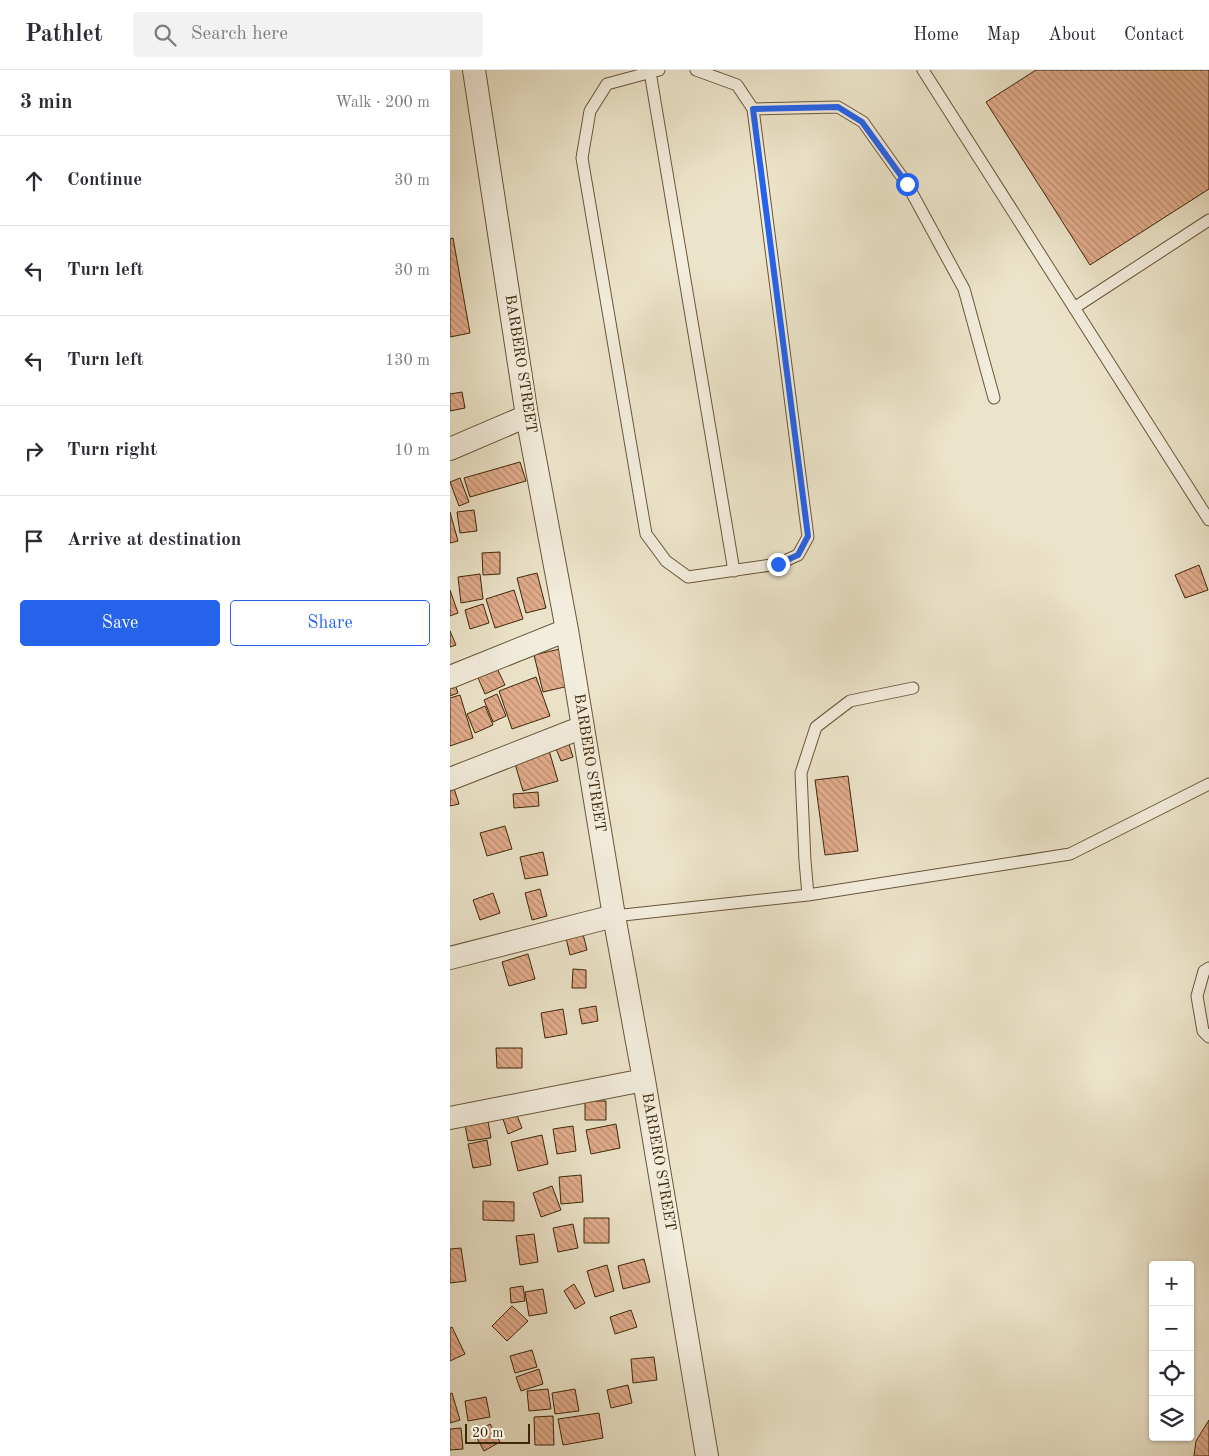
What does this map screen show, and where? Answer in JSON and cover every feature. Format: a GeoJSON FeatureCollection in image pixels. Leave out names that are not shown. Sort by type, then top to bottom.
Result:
{"type":"FeatureCollection","features":[{"type":"Feature","properties":{"kind":"street","name":"BARBERO STREET"},"geometry":{"type":"LineString","coordinates":[[474,70],[528,416],[567,630],[707,1456]]}},
{"type":"Feature","properties":{"kind":"street"},"geometry":{"type":"LineString","coordinates":[[450,449],[528,416]]}},
{"type":"Feature","properties":{"kind":"street"},"geometry":{"type":"LineString","coordinates":[[450,677],[567,630]]}},
{"type":"Feature","properties":{"kind":"street"},"geometry":{"type":"LineString","coordinates":[[450,778],[583,727]]}},
{"type":"Feature","properties":{"kind":"street"},"geometry":{"type":"LineString","coordinates":[[450,958],[614,916]]}},
{"type":"Feature","properties":{"kind":"street"},"geometry":{"type":"LineString","coordinates":[[450,1118],[644,1080]]}},
{"type":"Feature","properties":{"kind":"lane"},"geometry":{"type":"LineString","coordinates":[[696,70],[737,85],[753,109],[808,536],[798,555],[778,564],[688,577],[666,561],[646,534],[582,158],[590,111],[607,84],[655,71],[734,570]]}},
{"type":"Feature","properties":{"kind":"lane"},"geometry":{"type":"LineString","coordinates":[[923,70],[1209,520]]}},
{"type":"Feature","properties":{"kind":"lane"},"geometry":{"type":"LineString","coordinates":[[753,109],[838,107],[862,122],[907,184],[964,289],[994,398]]}},
{"type":"Feature","properties":{"kind":"lane"},"geometry":{"type":"LineString","coordinates":[[1074,308],[1209,220]]}},
{"type":"Feature","properties":{"kind":"lane"},"geometry":{"type":"LineString","coordinates":[[808,895],[801,772],[816,727],[850,701],[913,688]]}},
{"type":"Feature","properties":{"kind":"lane"},"geometry":{"type":"LineString","coordinates":[[614,916],[808,895],[1070,854],[1209,784]]}},
{"type":"Feature","properties":{"kind":"lane"},"geometry":{"type":"LineString","coordinates":[[1209,968],[1204,971],[1198,996],[1203,1031],[1209,1037]]}},
{"type":"Feature","properties":{"kind":"building"},"geometry":{"type":"Polygon","coordinates":[[[1036,70],[1209,70],[1209,189],[1090,265],[986,102],[1036,70]]]}},
{"type":"Feature","properties":{"kind":"building"},"geometry":{"type":"Polygon","coordinates":[[[453,238],[470,333],[450,337],[450,239],[453,238]]]}},
{"type":"Feature","properties":{"kind":"building"},"geometry":{"type":"Polygon","coordinates":[[[462,392],[465,408],[450,411],[450,394],[462,392]]]}},
{"type":"Feature","properties":{"kind":"building"},"geometry":{"type":"Polygon","coordinates":[[[520,462],[526,481],[470,497],[464,478],[520,462]]]}},
{"type":"Feature","properties":{"kind":"building"},"geometry":{"type":"Polygon","coordinates":[[[460,478],[469,502],[459,506],[450,482],[460,478]]]}},
{"type":"Feature","properties":{"kind":"building"},"geometry":{"type":"Polygon","coordinates":[[[474,510],[477,531],[460,533],[457,512],[474,510]]]}},
{"type":"Feature","properties":{"kind":"building"},"geometry":{"type":"Polygon","coordinates":[[[450,512],[458,541],[450,543],[450,512]]]}},
{"type":"Feature","properties":{"kind":"building"},"geometry":{"type":"Polygon","coordinates":[[[500,552],[500,574],[483,575],[482,553],[500,552]]]}},
{"type":"Feature","properties":{"kind":"building"},"geometry":{"type":"Polygon","coordinates":[[[1199,565],[1208,590],[1185,598],[1175,575],[1199,565]]]}},
{"type":"Feature","properties":{"kind":"building"},"geometry":{"type":"Polygon","coordinates":[[[537,573],[546,608],[526,613],[517,578],[537,573]]]}},
{"type":"Feature","properties":{"kind":"building"},"geometry":{"type":"Polygon","coordinates":[[[480,574],[483,599],[461,603],[458,577],[480,574]]]}},
{"type":"Feature","properties":{"kind":"building"},"geometry":{"type":"Polygon","coordinates":[[[450,590],[458,613],[450,616],[450,590]]]}},
{"type":"Feature","properties":{"kind":"building"},"geometry":{"type":"Polygon","coordinates":[[[514,590],[523,619],[495,628],[486,599],[514,590]]]}},
{"type":"Feature","properties":{"kind":"building"},"geometry":{"type":"Polygon","coordinates":[[[483,604],[489,623],[470,629],[465,610],[483,604]]]}},
{"type":"Feature","properties":{"kind":"building"},"geometry":{"type":"Polygon","coordinates":[[[450,631],[456,645],[450,647],[450,631]]]}},
{"type":"Feature","properties":{"kind":"building"},"geometry":{"type":"Polygon","coordinates":[[[564,648],[573,685],[543,692],[534,655],[564,648]]]}},
{"type":"Feature","properties":{"kind":"building"},"geometry":{"type":"Polygon","coordinates":[[[494,662],[505,685],[485,694],[475,671],[494,662]]]}},
{"type":"Feature","properties":{"kind":"building"},"geometry":{"type":"Polygon","coordinates":[[[536,677],[550,716],[512,729],[499,691],[536,677]]]}},
{"type":"Feature","properties":{"kind":"building"},"geometry":{"type":"Polygon","coordinates":[[[453,678],[458,693],[450,696],[450,679],[453,678]]]}},
{"type":"Feature","properties":{"kind":"building"},"geometry":{"type":"Polygon","coordinates":[[[497,694],[506,716],[493,722],[484,700],[497,694]]]}},
{"type":"Feature","properties":{"kind":"building"},"geometry":{"type":"Polygon","coordinates":[[[460,695],[473,738],[450,746],[450,698],[460,695]]]}},
{"type":"Feature","properties":{"kind":"building"},"geometry":{"type":"Polygon","coordinates":[[[485,706],[493,725],[475,733],[467,714],[485,706]]]}},
{"type":"Feature","properties":{"kind":"building"},"geometry":{"type":"Polygon","coordinates":[[[568,741],[573,757],[561,761],[555,746],[568,741]]]}},
{"type":"Feature","properties":{"kind":"building"},"geometry":{"type":"Polygon","coordinates":[[[548,747],[558,781],[523,791],[513,757],[548,747]]]}},
{"type":"Feature","properties":{"kind":"building"},"geometry":{"type":"Polygon","coordinates":[[[848,776],[858,851],[825,855],[815,780],[848,776]]]}},
{"type":"Feature","properties":{"kind":"building"},"geometry":{"type":"Polygon","coordinates":[[[452,782],[459,804],[450,806],[450,783],[452,782]]]}},
{"type":"Feature","properties":{"kind":"building"},"geometry":{"type":"Polygon","coordinates":[[[538,792],[539,806],[514,808],[513,794],[538,792]]]}},
{"type":"Feature","properties":{"kind":"building"},"geometry":{"type":"Polygon","coordinates":[[[505,826],[512,849],[487,856],[480,833],[505,826]]]}},
{"type":"Feature","properties":{"kind":"building"},"geometry":{"type":"Polygon","coordinates":[[[543,852],[548,875],[525,879],[520,857],[543,852]]]}},
{"type":"Feature","properties":{"kind":"building"},"geometry":{"type":"Polygon","coordinates":[[[540,889],[547,916],[532,920],[525,893],[540,889]]]}},
{"type":"Feature","properties":{"kind":"building"},"geometry":{"type":"Polygon","coordinates":[[[493,893],[500,913],[480,920],[473,900],[493,893]]]}},
{"type":"Feature","properties":{"kind":"building"},"geometry":{"type":"Polygon","coordinates":[[[583,934],[587,950],[570,955],[566,938],[583,934]]]}},
{"type":"Feature","properties":{"kind":"building"},"geometry":{"type":"Polygon","coordinates":[[[528,954],[535,979],[509,986],[502,962],[528,954]]]}},
{"type":"Feature","properties":{"kind":"building"},"geometry":{"type":"Polygon","coordinates":[[[573,969],[586,970],[586,988],[572,988],[573,969]]]}},
{"type":"Feature","properties":{"kind":"building"},"geometry":{"type":"Polygon","coordinates":[[[596,1006],[598,1021],[582,1024],[579,1009],[596,1006]]]}},
{"type":"Feature","properties":{"kind":"building"},"geometry":{"type":"Polygon","coordinates":[[[563,1009],[567,1034],[545,1038],[541,1013],[563,1009]]]}},
{"type":"Feature","properties":{"kind":"building"},"geometry":{"type":"Polygon","coordinates":[[[496,1048],[522,1048],[522,1068],[497,1068],[496,1048]]]}},
{"type":"Feature","properties":{"kind":"building"},"geometry":{"type":"Polygon","coordinates":[[[585,1101],[606,1101],[606,1120],[585,1120],[585,1101]]]}},
{"type":"Feature","properties":{"kind":"building"},"geometry":{"type":"Polygon","coordinates":[[[515,1110],[522,1128],[508,1134],[502,1116],[515,1110]]]}},
{"type":"Feature","properties":{"kind":"building"},"geometry":{"type":"Polygon","coordinates":[[[487,1116],[491,1138],[468,1141],[464,1120],[487,1116]]]}},
{"type":"Feature","properties":{"kind":"building"},"geometry":{"type":"Polygon","coordinates":[[[616,1124],[620,1148],[591,1154],[586,1130],[616,1124]]]}},
{"type":"Feature","properties":{"kind":"building"},"geometry":{"type":"Polygon","coordinates":[[[573,1126],[576,1151],[557,1154],[553,1129],[573,1126]]]}},
{"type":"Feature","properties":{"kind":"building"},"geometry":{"type":"Polygon","coordinates":[[[542,1135],[548,1164],[518,1171],[511,1142],[542,1135]]]}},
{"type":"Feature","properties":{"kind":"building"},"geometry":{"type":"Polygon","coordinates":[[[487,1140],[491,1165],[473,1168],[468,1144],[487,1140]]]}},
{"type":"Feature","properties":{"kind":"building"},"geometry":{"type":"Polygon","coordinates":[[[581,1175],[583,1202],[561,1204],[559,1177],[581,1175]]]}},
{"type":"Feature","properties":{"kind":"building"},"geometry":{"type":"Polygon","coordinates":[[[552,1186],[561,1210],[541,1217],[533,1193],[552,1186]]]}},
{"type":"Feature","properties":{"kind":"building"},"geometry":{"type":"Polygon","coordinates":[[[483,1201],[514,1202],[514,1221],[483,1220],[483,1201]]]}},
{"type":"Feature","properties":{"kind":"building"},"geometry":{"type":"Polygon","coordinates":[[[584,1218],[609,1218],[609,1243],[584,1243],[584,1218]]]}},
{"type":"Feature","properties":{"kind":"building"},"geometry":{"type":"Polygon","coordinates":[[[573,1224],[578,1248],[558,1252],[553,1228],[573,1224]]]}},
{"type":"Feature","properties":{"kind":"building"},"geometry":{"type":"Polygon","coordinates":[[[534,1234],[538,1262],[520,1265],[516,1236],[534,1234]]]}},
{"type":"Feature","properties":{"kind":"building"},"geometry":{"type":"Polygon","coordinates":[[[461,1248],[466,1281],[450,1283],[450,1249],[461,1248]]]}},
{"type":"Feature","properties":{"kind":"building"},"geometry":{"type":"Polygon","coordinates":[[[644,1259],[650,1282],[623,1289],[618,1266],[644,1259]]]}},
{"type":"Feature","properties":{"kind":"building"},"geometry":{"type":"Polygon","coordinates":[[[607,1265],[614,1291],[595,1297],[587,1271],[607,1265]]]}},
{"type":"Feature","properties":{"kind":"building"},"geometry":{"type":"Polygon","coordinates":[[[574,1284],[585,1303],[575,1309],[564,1291],[574,1284]]]}},
{"type":"Feature","properties":{"kind":"building"},"geometry":{"type":"Polygon","coordinates":[[[523,1286],[525,1301],[511,1303],[510,1288],[523,1286]]]}},
{"type":"Feature","properties":{"kind":"building"},"geometry":{"type":"Polygon","coordinates":[[[543,1289],[547,1313],[529,1316],[525,1292],[543,1289]]]}},
{"type":"Feature","properties":{"kind":"building"},"geometry":{"type":"Polygon","coordinates":[[[512,1306],[528,1321],[507,1341],[492,1326],[512,1306]]]}},
{"type":"Feature","properties":{"kind":"building"},"geometry":{"type":"Polygon","coordinates":[[[631,1310],[637,1327],[615,1334],[610,1317],[631,1310]]]}},
{"type":"Feature","properties":{"kind":"building"},"geometry":{"type":"Polygon","coordinates":[[[452,1327],[465,1354],[450,1361],[450,1328],[452,1327]]]}},
{"type":"Feature","properties":{"kind":"building"},"geometry":{"type":"Polygon","coordinates":[[[532,1350],[537,1367],[515,1373],[510,1356],[532,1350]]]}},
{"type":"Feature","properties":{"kind":"building"},"geometry":{"type":"Polygon","coordinates":[[[654,1357],[657,1380],[633,1383],[631,1359],[654,1357]]]}},
{"type":"Feature","properties":{"kind":"building"},"geometry":{"type":"Polygon","coordinates":[[[539,1369],[543,1384],[521,1391],[516,1377],[539,1369]]]}},
{"type":"Feature","properties":{"kind":"building"},"geometry":{"type":"Polygon","coordinates":[[[628,1385],[632,1403],[611,1408],[607,1390],[628,1385]]]}},
{"type":"Feature","properties":{"kind":"building"},"geometry":{"type":"Polygon","coordinates":[[[548,1389],[551,1409],[529,1411],[527,1391],[548,1389]]]}},
{"type":"Feature","properties":{"kind":"building"},"geometry":{"type":"Polygon","coordinates":[[[575,1389],[579,1411],[555,1414],[552,1393],[575,1389]]]}},
{"type":"Feature","properties":{"kind":"building"},"geometry":{"type":"Polygon","coordinates":[[[452,1393],[460,1420],[450,1423],[450,1394],[452,1393]]]}},
{"type":"Feature","properties":{"kind":"building"},"geometry":{"type":"Polygon","coordinates":[[[486,1397],[490,1417],[468,1421],[465,1401],[486,1397]]]}},
{"type":"Feature","properties":{"kind":"building"},"geometry":{"type":"Polygon","coordinates":[[[599,1413],[603,1438],[563,1445],[558,1419],[599,1413]]]}},
{"type":"Feature","properties":{"kind":"building"},"geometry":{"type":"Polygon","coordinates":[[[553,1416],[554,1445],[535,1445],[534,1417],[553,1416]]]}},
{"type":"Feature","properties":{"kind":"building"},"geometry":{"type":"Polygon","coordinates":[[[1209,1420],[1209,1456],[1194,1456],[1196,1441],[1209,1420]]]}},
{"type":"Feature","properties":{"kind":"building"},"geometry":{"type":"Polygon","coordinates":[[[490,1424],[500,1442],[484,1451],[474,1433],[490,1424]]]}},
{"type":"Feature","properties":{"kind":"building"},"geometry":{"type":"Polygon","coordinates":[[[461,1428],[463,1449],[450,1450],[450,1429],[461,1428]]]}},
{"type":"Feature","properties":{"kind":"route"},"geometry":{"type":"LineString","coordinates":[[778,564],[798,555],[808,536],[753,109],[838,107],[862,122],[907,184]]}}]}
